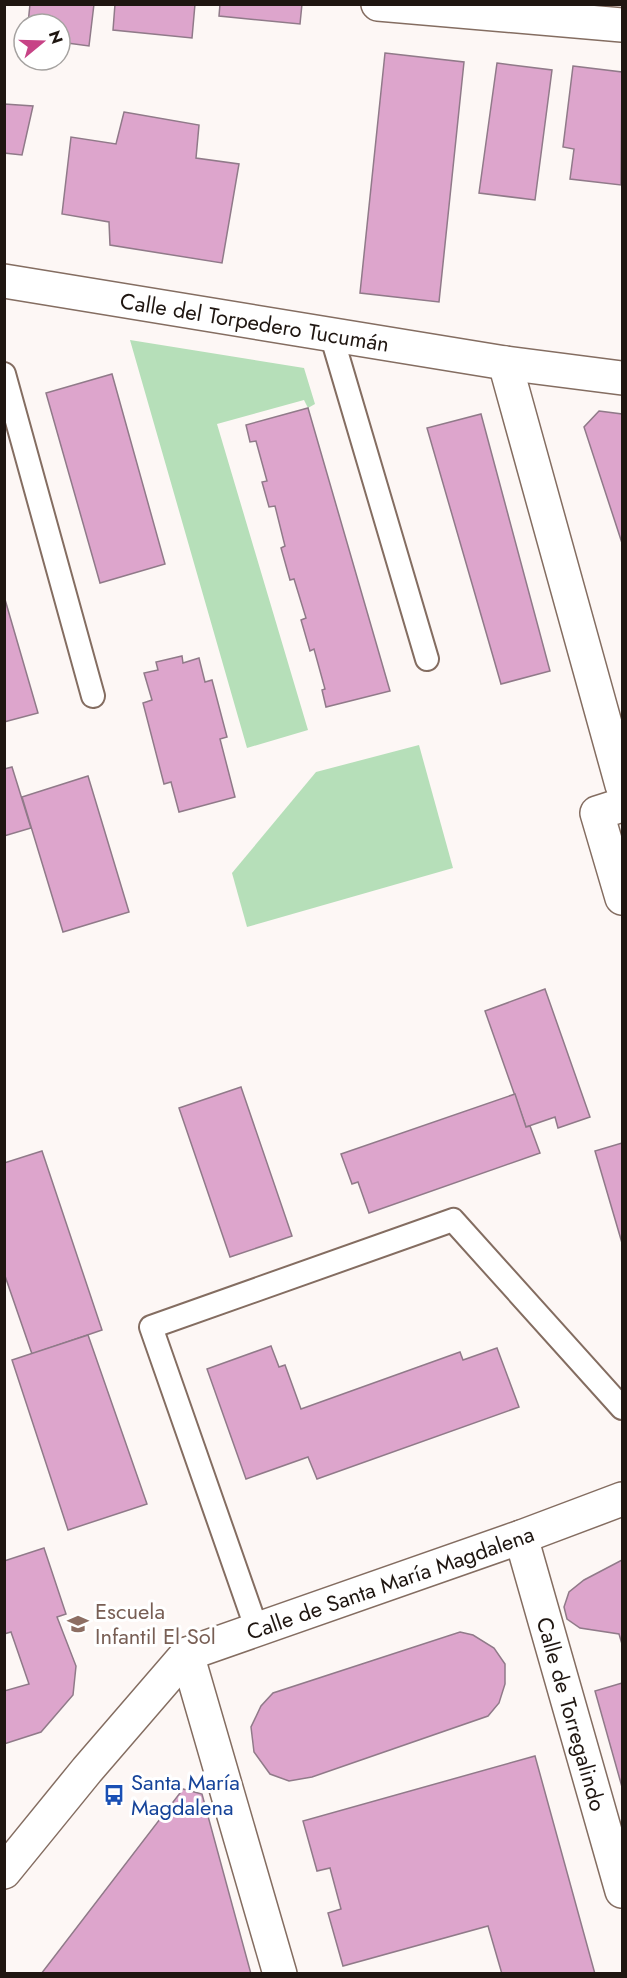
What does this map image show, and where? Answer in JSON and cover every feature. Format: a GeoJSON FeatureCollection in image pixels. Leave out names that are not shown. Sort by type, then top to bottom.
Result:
{"type":"FeatureCollection","features":[{"type":"Feature","properties":{"kind":"street"},"geometry":{"type":"LineString","coordinates":[[378,4],[622,25]]}},
{"type":"Feature","properties":{"kind":"street","name":"Calle del Torpedero Tucumán"},"geometry":{"type":"LineString","coordinates":[[4,281],[505,363],[622,378]]}},
{"type":"Feature","properties":{"kind":"street"},"geometry":{"type":"LineString","coordinates":[[505,363],[620,771]]}},
{"type":"Feature","properties":{"kind":"street"},"geometry":{"type":"LineString","coordinates":[[622,805],[597,813],[622,898]]}},
{"type":"Feature","properties":{"kind":"street","name":"Calle de Santa María Magdalena"},"geometry":{"type":"LineString","coordinates":[[187,1654],[521,1537],[622,1499]]}},
{"type":"Feature","properties":{"kind":"street","name":"Calle de Torregalindo"},"geometry":{"type":"LineString","coordinates":[[521,1537],[622,1891]]}},
{"type":"Feature","properties":{"kind":"street"},"geometry":{"type":"LineString","coordinates":[[4,1872],[87,1770],[187,1654]]}},
{"type":"Feature","properties":{"kind":"street"},"geometry":{"type":"LineString","coordinates":[[187,1654],[280,1974]]}},
{"type":"Feature","properties":{"kind":"lane"},"geometry":{"type":"LineString","coordinates":[[331,334],[427,659]]}},
{"type":"Feature","properties":{"kind":"lane"},"geometry":{"type":"LineString","coordinates":[[4,374],[93,696]]}},
{"type":"Feature","properties":{"kind":"lane"},"geometry":{"type":"LineString","coordinates":[[257,1630],[152,1327],[453,1220],[622,1408]]}},
{"type":"Feature","properties":{"kind":"green space"},"geometry":{"type":"Polygon","coordinates":[[[130,340],[304,368],[315,404],[308,408],[304,400],[217,424],[308,730],[247,748],[130,340]]]}},
{"type":"Feature","properties":{"kind":"green space"},"geometry":{"type":"Polygon","coordinates":[[[419,745],[453,868],[247,927],[232,873],[316,772],[419,745]]]}},
{"type":"Feature","properties":{"kind":"building"},"geometry":{"type":"Polygon","coordinates":[[[30,4],[94,4],[89,46],[72,44],[72,12],[29,12],[30,4]]]}},
{"type":"Feature","properties":{"kind":"building"},"geometry":{"type":"Polygon","coordinates":[[[115,4],[195,4],[192,38],[113,30],[115,4]]]}},
{"type":"Feature","properties":{"kind":"building"},"geometry":{"type":"Polygon","coordinates":[[[220,4],[302,4],[300,24],[219,16],[220,4]]]}},
{"type":"Feature","properties":{"kind":"building"},"geometry":{"type":"Polygon","coordinates":[[[385,53],[464,62],[439,302],[360,293],[385,53]]]}},
{"type":"Feature","properties":{"kind":"building"},"geometry":{"type":"Polygon","coordinates":[[[497,63],[552,70],[535,200],[479,193],[497,63]]]}},
{"type":"Feature","properties":{"kind":"building"},"geometry":{"type":"Polygon","coordinates":[[[573,66],[622,72],[621,185],[570,179],[574,149],[563,147],[573,66]]]}},
{"type":"Feature","properties":{"kind":"building"},"geometry":{"type":"Polygon","coordinates":[[[4,104],[33,106],[22,155],[4,153],[4,104]]]}},
{"type":"Feature","properties":{"kind":"building"},"geometry":{"type":"Polygon","coordinates":[[[124,112],[199,125],[196,158],[239,164],[222,263],[110,245],[109,222],[62,214],[71,137],[116,144],[124,112]]]}},
{"type":"Feature","properties":{"kind":"building"},"geometry":{"type":"Polygon","coordinates":[[[112,374],[165,564],[100,583],[46,393],[112,374]]]}},
{"type":"Feature","properties":{"kind":"building"},"geometry":{"type":"Polygon","coordinates":[[[308,408],[390,691],[326,707],[322,690],[325,689],[314,649],[310,651],[301,620],[306,618],[294,579],[290,580],[281,548],[285,546],[275,506],[269,507],[262,482],[267,481],[256,441],[250,442],[246,425],[308,408]]]}},
{"type":"Feature","properties":{"kind":"building"},"geometry":{"type":"Polygon","coordinates":[[[599,411],[622,414],[622,543],[584,427],[599,411]]]}},
{"type":"Feature","properties":{"kind":"building"},"geometry":{"type":"Polygon","coordinates":[[[481,414],[550,671],[501,684],[427,428],[481,414]]]}},
{"type":"Feature","properties":{"kind":"building"},"geometry":{"type":"Polygon","coordinates":[[[4,596],[38,713],[4,722],[4,596]]]}},
{"type":"Feature","properties":{"kind":"building"},"geometry":{"type":"Polygon","coordinates":[[[182,656],[183,663],[199,658],[205,682],[212,680],[227,737],[220,739],[235,797],[179,812],[171,782],[164,784],[143,703],[152,700],[144,673],[158,670],[156,662],[182,656]]]}},
{"type":"Feature","properties":{"kind":"building"},"geometry":{"type":"Polygon","coordinates":[[[12,767],[31,828],[4,836],[4,769],[12,767]]]}},
{"type":"Feature","properties":{"kind":"building"},"geometry":{"type":"Polygon","coordinates":[[[88,776],[129,912],[63,932],[22,797],[88,776]]]}},
{"type":"Feature","properties":{"kind":"building"},"geometry":{"type":"Polygon","coordinates":[[[545,989],[590,1117],[558,1128],[555,1117],[526,1127],[485,1011],[545,989]]]}},
{"type":"Feature","properties":{"kind":"building"},"geometry":{"type":"Polygon","coordinates":[[[241,1087],[292,1236],[230,1257],[179,1108],[241,1087]]]}},
{"type":"Feature","properties":{"kind":"building"},"geometry":{"type":"Polygon","coordinates":[[[515,1094],[526,1127],[530,1126],[540,1153],[369,1213],[358,1182],[352,1184],[341,1154],[515,1094]]]}},
{"type":"Feature","properties":{"kind":"building"},"geometry":{"type":"Polygon","coordinates":[[[622,1143],[622,1243],[595,1151],[622,1143]]]}},
{"type":"Feature","properties":{"kind":"building"},"geometry":{"type":"Polygon","coordinates":[[[42,1151],[102,1330],[32,1354],[4,1273],[4,1163],[42,1151]]]}},
{"type":"Feature","properties":{"kind":"building"},"geometry":{"type":"Polygon","coordinates":[[[88,1335],[147,1504],[68,1530],[12,1360],[88,1335]]]}},
{"type":"Feature","properties":{"kind":"building"},"geometry":{"type":"Polygon","coordinates":[[[271,1346],[279,1367],[285,1365],[301,1409],[460,1352],[463,1360],[497,1348],[519,1407],[317,1479],[308,1457],[246,1479],[207,1369],[271,1346]]]}},
{"type":"Feature","properties":{"kind":"building"},"geometry":{"type":"Polygon","coordinates":[[[44,1548],[66,1614],[57,1617],[76,1666],[73,1695],[41,1732],[4,1744],[4,1691],[29,1684],[11,1632],[4,1634],[4,1561],[44,1548]]]}},
{"type":"Feature","properties":{"kind":"building"},"geometry":{"type":"Polygon","coordinates":[[[622,1560],[622,1644],[619,1634],[580,1628],[567,1619],[564,1607],[569,1592],[584,1580],[622,1560]]]}},
{"type":"Feature","properties":{"kind":"building"},"geometry":{"type":"Polygon","coordinates":[[[460,1632],[473,1635],[494,1648],[505,1664],[505,1684],[499,1703],[488,1716],[312,1777],[289,1781],[270,1774],[254,1752],[251,1727],[261,1706],[273,1693],[460,1632]]]}},
{"type":"Feature","properties":{"kind":"building"},"geometry":{"type":"Polygon","coordinates":[[[622,1683],[622,1787],[595,1691],[622,1683]]]}},
{"type":"Feature","properties":{"kind":"building"},"geometry":{"type":"Polygon","coordinates":[[[535,1756],[595,1974],[502,1974],[488,1926],[343,1966],[328,1913],[341,1909],[330,1868],[317,1871],[303,1821],[535,1756]]]}},
{"type":"Feature","properties":{"kind":"building"},"geometry":{"type":"Polygon","coordinates":[[[183,1789],[202,1794],[251,1974],[41,1974],[183,1789]]]}},
{"type":"Feature","properties":{"kind":"place","name":"Escuela Infantil El Sol"},"geometry":{"type":"Point","coordinates":[78,1624]}},
{"type":"Feature","properties":{"kind":"place","name":"Santa María Magdalena"},"geometry":{"type":"Point","coordinates":[114,1795]}}]}
